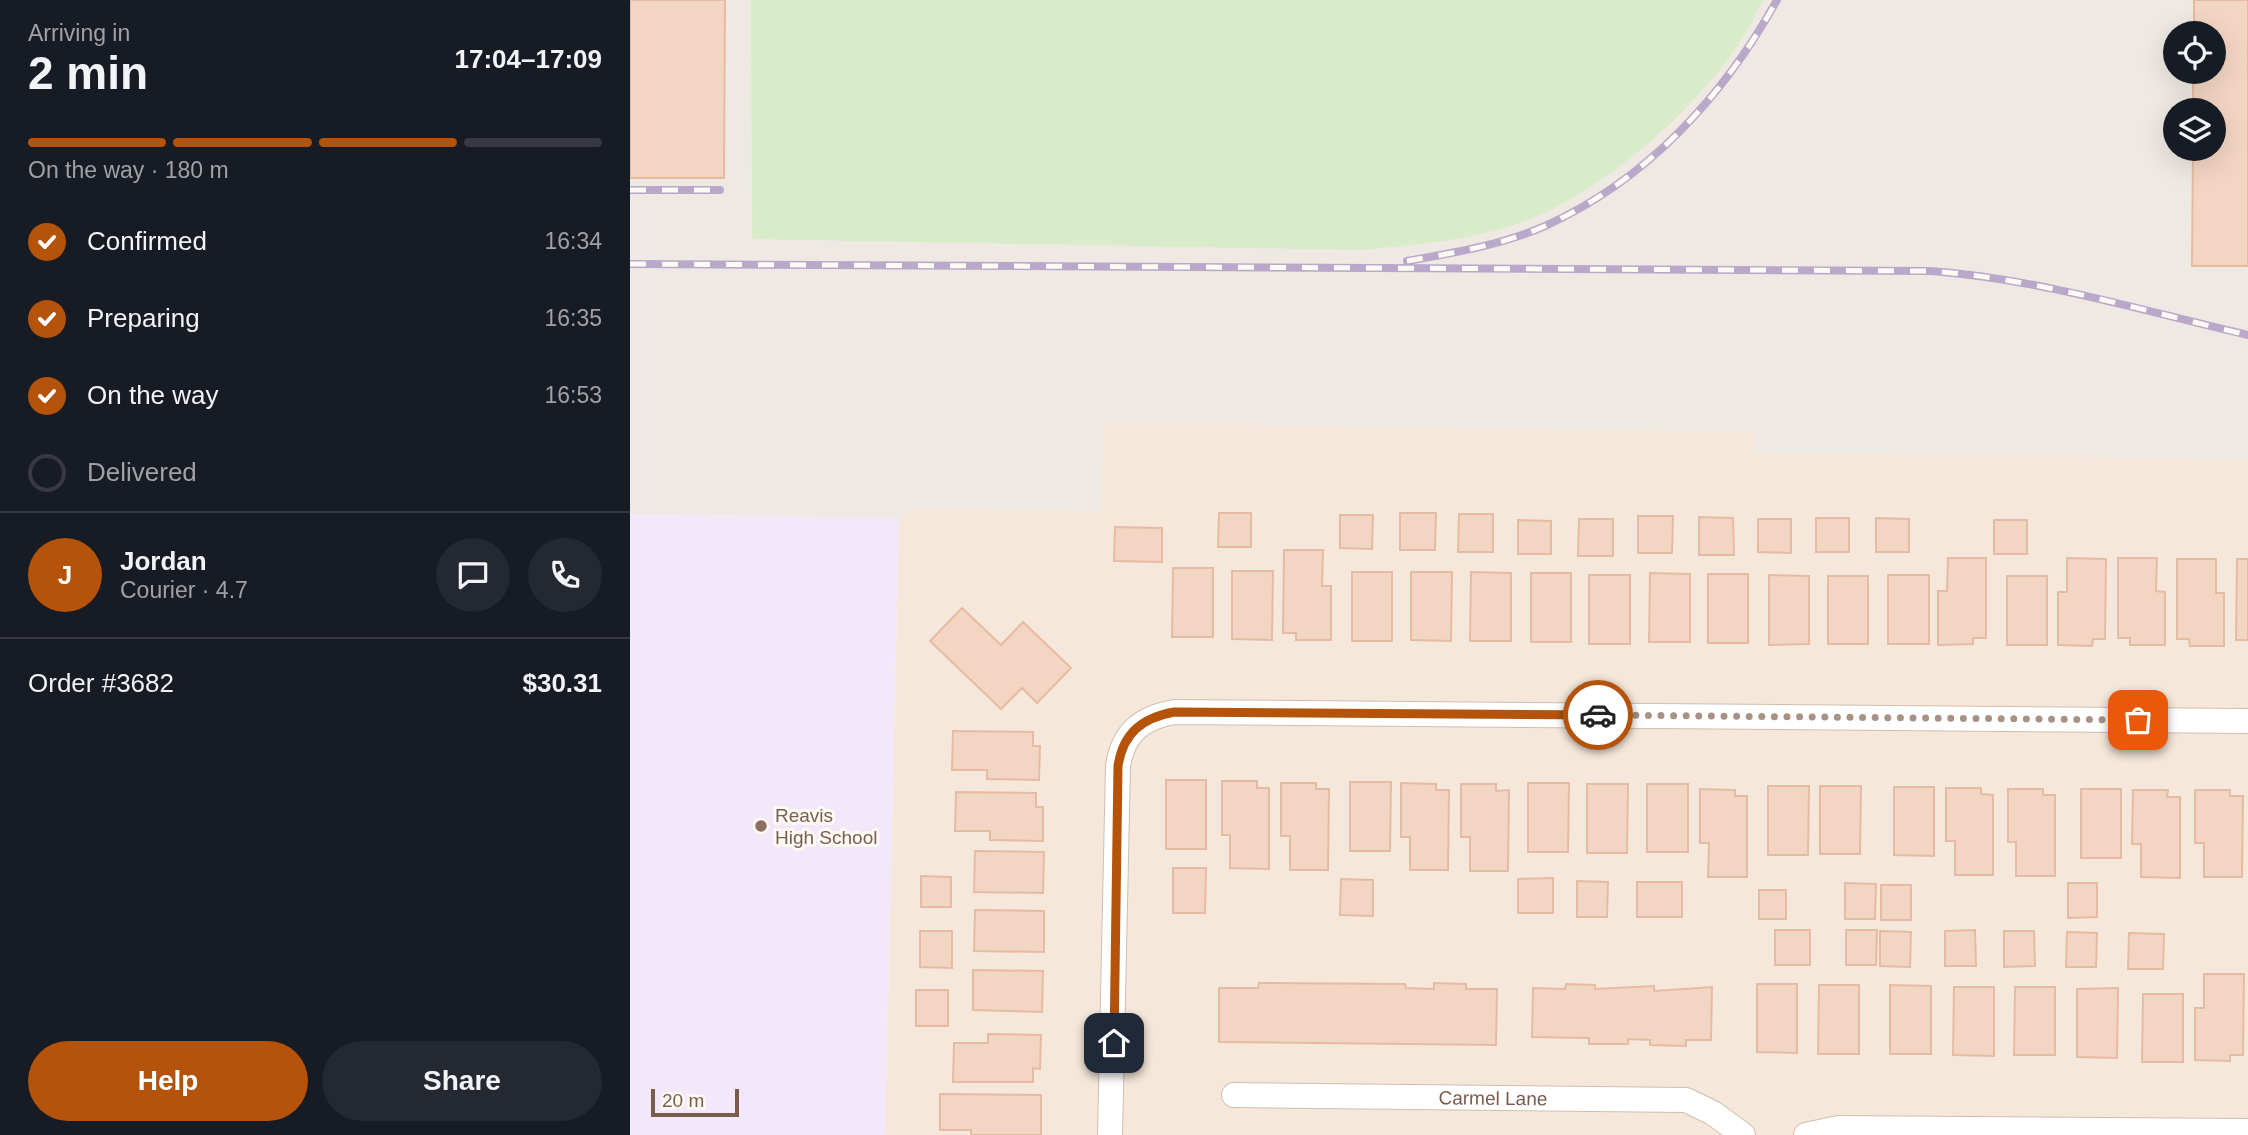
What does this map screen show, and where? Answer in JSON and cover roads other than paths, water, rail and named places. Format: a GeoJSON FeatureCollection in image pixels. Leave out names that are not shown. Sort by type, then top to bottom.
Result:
{"type":"FeatureCollection","features":[{"type":"Feature","properties":{"kind":"street"},"geometry":{"type":"LineString","coordinates":[[1110,1135],[1118,766],[1120,751],[1132,731],[1156,715],[1174,712],[2248,721]]}},
{"type":"Feature","properties":{"kind":"street","name":"Carmel Lane"},"geometry":{"type":"LineString","coordinates":[[1234,1095],[1686,1100],[1713,1113],[1743,1135]]}},
{"type":"Feature","properties":{"kind":"street"},"geometry":{"type":"LineString","coordinates":[[1806,1135],[1838,1128],[2248,1131]]}},
{"type":"Feature","properties":{"kind":"railway"},"geometry":{"type":"LineString","coordinates":[[1407,261],[1477,248],[1529,233],[1582,207],[1617,185],[1649,160],[1707,102],[1733,69],[1777,0]]}},
{"type":"Feature","properties":{"kind":"railway"},"geometry":{"type":"LineString","coordinates":[[630,190],[720,190]]}},
{"type":"Feature","properties":{"kind":"railway"},"geometry":{"type":"LineString","coordinates":[[630,264],[1931,271],[2051,288],[2248,335]]}},
{"type":"Feature","properties":{"kind":"place","name":"Reavis High School"},"geometry":{"type":"Point","coordinates":[761,826]}}]}
